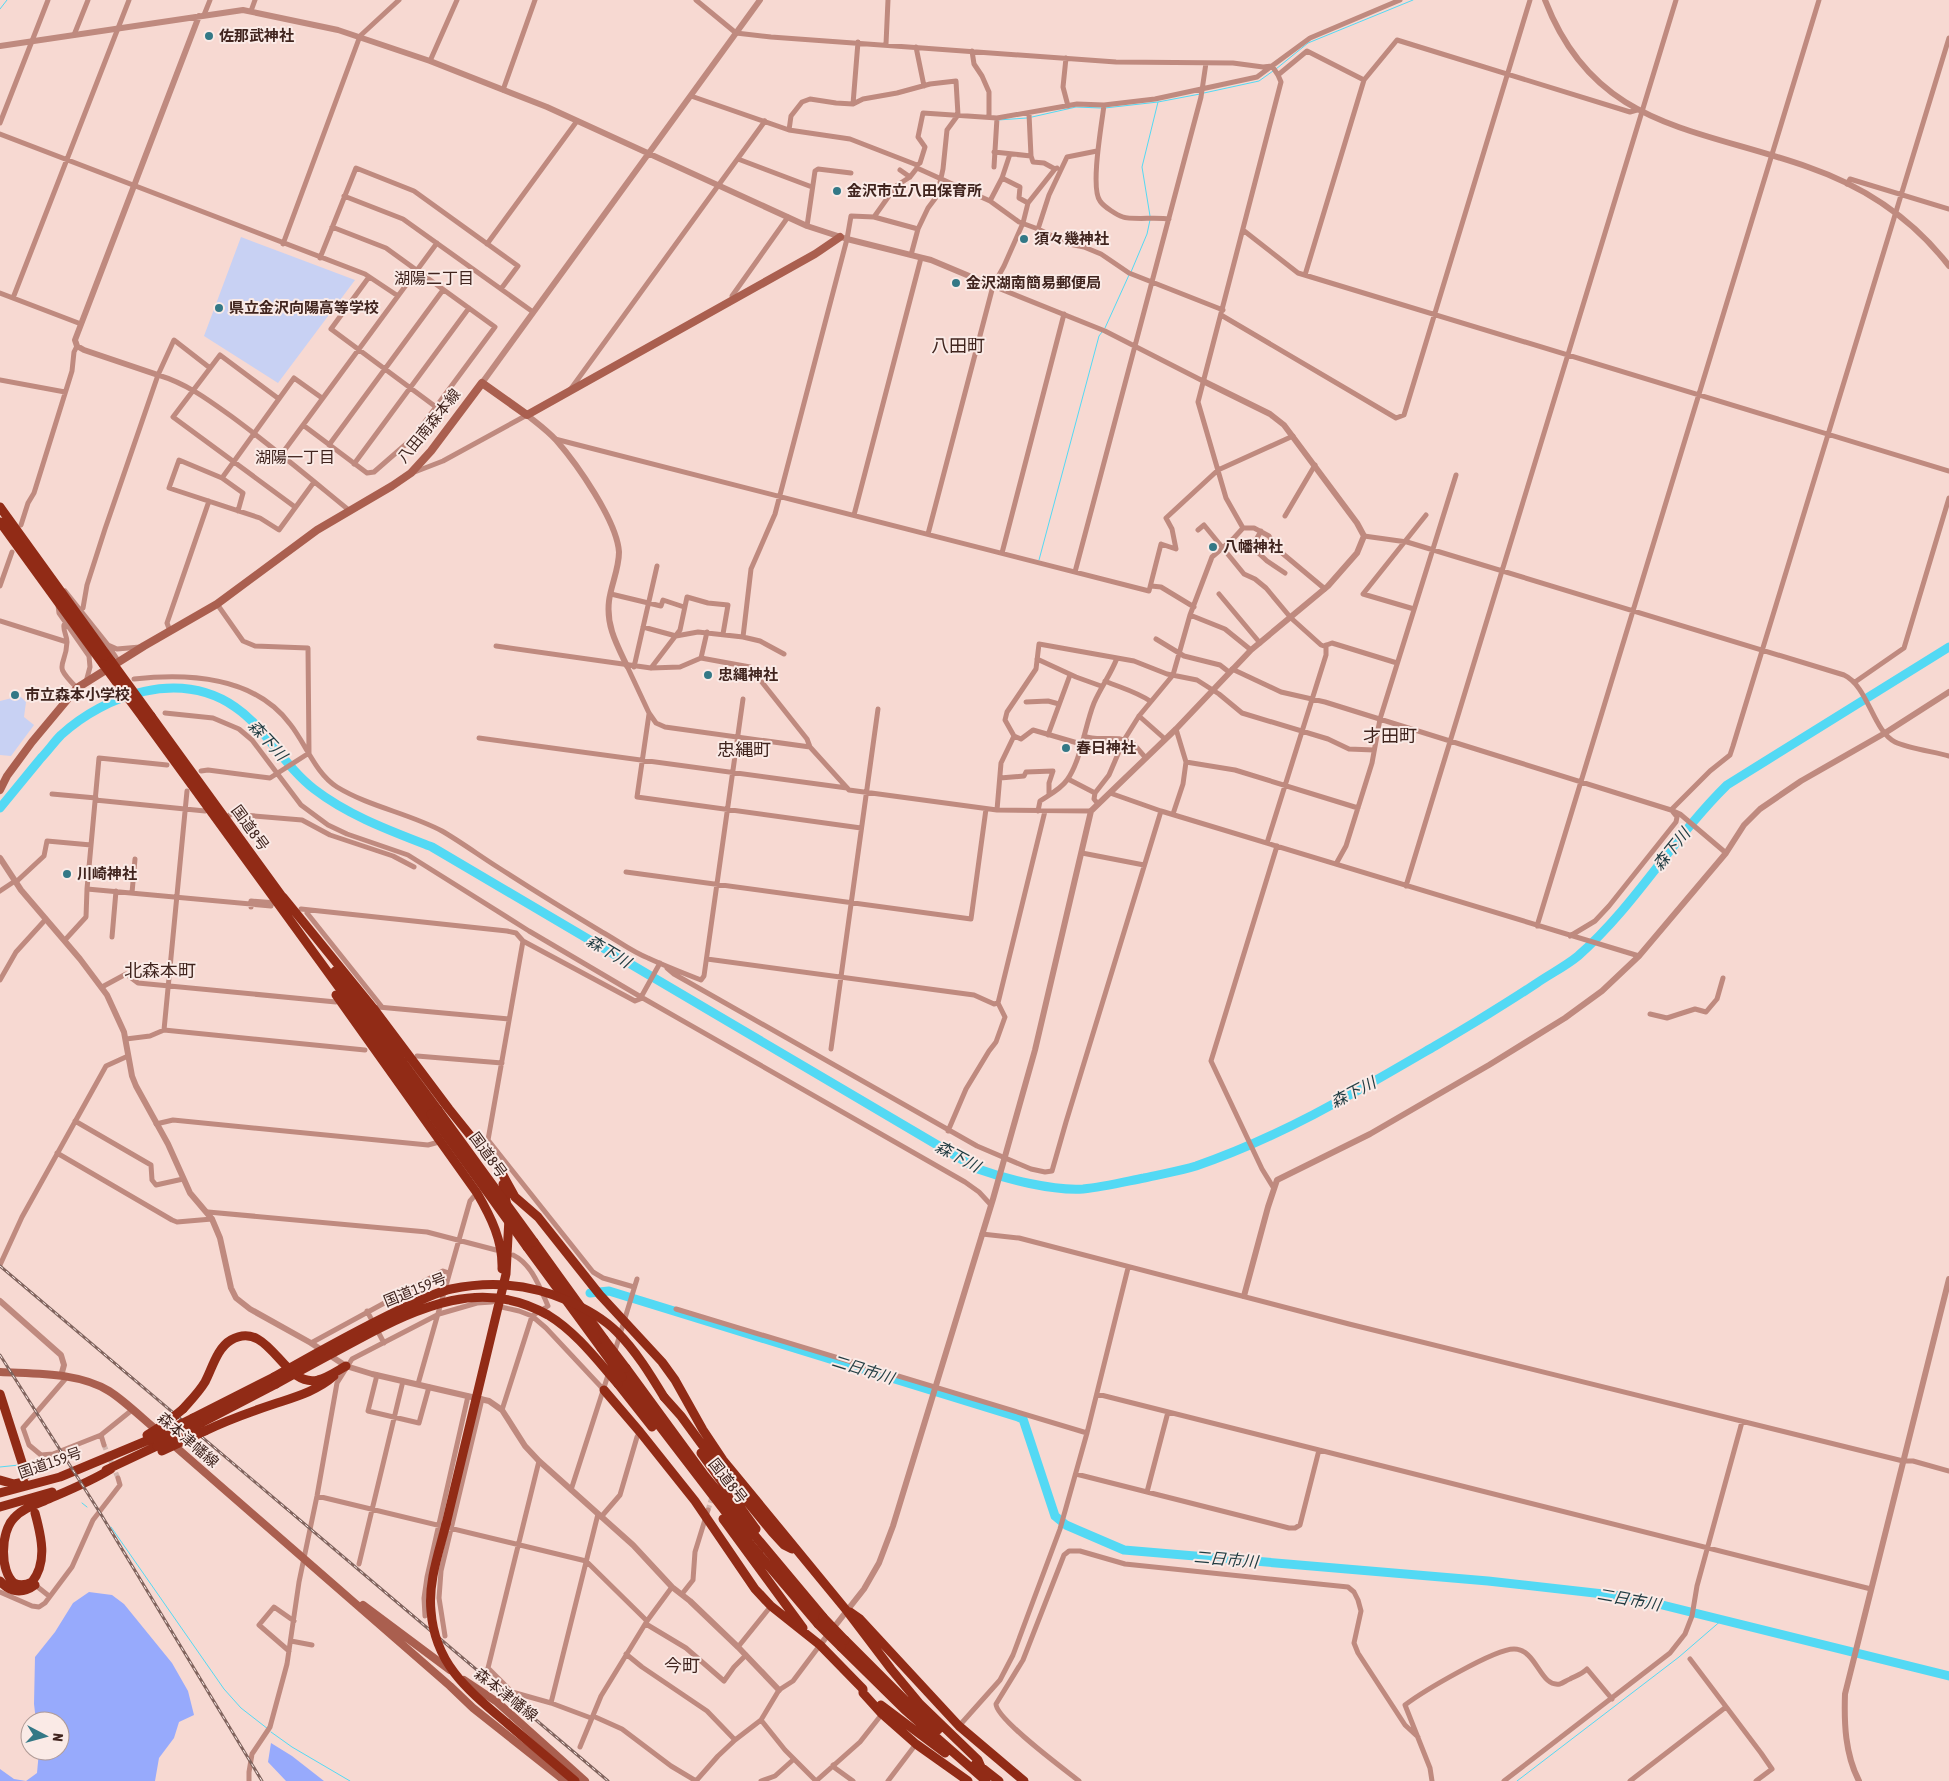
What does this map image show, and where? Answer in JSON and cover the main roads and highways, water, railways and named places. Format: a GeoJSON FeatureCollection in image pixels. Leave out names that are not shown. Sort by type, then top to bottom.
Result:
{"type":"FeatureCollection","features":[{"type":"Feature","properties":{"kind":"highway","name":"国道8号"},"geometry":{"type":"LineString","coordinates":[[0,507],[111,662],[209,808],[296,929],[531,1244],[604,1338],[705,1476],[775,1561],[821,1621]]}},
{"type":"Feature","properties":{"kind":"highway","name":"国道8号"},"geometry":{"type":"LineString","coordinates":[[0,522],[58,602],[111,662]]}},
{"type":"Feature","properties":{"kind":"highway","name":"国道8号"},"geometry":{"type":"LineString","coordinates":[[147,717],[226,818],[279,904],[303,927],[434,1112]]}},
{"type":"Feature","properties":{"kind":"highway"},"geometry":{"type":"LineString","coordinates":[[279,904],[300,912],[378,1008],[413,1058],[488,1157],[499,1168],[515,1197],[538,1217],[598,1292],[662,1362],[675,1380],[702,1430],[723,1463],[847,1611],[920,1704],[978,1760],[981,1767]]}},
{"type":"Feature","properties":{"kind":"highway"},"geometry":{"type":"LineString","coordinates":[[296,929],[370,1049],[477,1193],[494,1224],[500,1244],[502,1275],[433,1580],[431,1598],[434,1632],[441,1653],[461,1683],[575,1781]]}},
{"type":"Feature","properties":{"kind":"highway"},"geometry":{"type":"LineString","coordinates":[[488,1157],[502,1183],[509,1218],[506,1274],[495,1304]]}},
{"type":"Feature","properties":{"kind":"highway","name":"国道8号"},"geometry":{"type":"LineString","coordinates":[[531,1244],[601,1348],[620,1381]]}},
{"type":"Feature","properties":{"kind":"highway","name":"国道159号"},"geometry":{"type":"LineString","coordinates":[[0,1493],[36,1485],[60,1477],[199,1425],[376,1321],[430,1296],[449,1289],[475,1285],[508,1284],[556,1295],[585,1308],[618,1332],[645,1366],[714,1472],[772,1549],[775,1561]]}},
{"type":"Feature","properties":{"kind":"highway","name":"国道159号"},"geometry":{"type":"LineString","coordinates":[[275,1381],[406,1315],[433,1304],[476,1297],[492,1297],[512,1301],[548,1315],[574,1336],[620,1381],[674,1454],[681,1456]]}},
{"type":"Feature","properties":{"kind":"highway"},"geometry":{"type":"LineString","coordinates":[[246,1336],[256,1338],[264,1343],[300,1378],[318,1380],[346,1366],[324,1385],[301,1395],[226,1421],[199,1425],[154,1443],[166,1424],[195,1396],[205,1382],[219,1353],[231,1340],[246,1336]]}},
{"type":"Feature","properties":{"kind":"highway"},"geometry":{"type":"LineString","coordinates":[[604,1390],[707,1514],[737,1565],[755,1590],[771,1606],[820,1645],[862,1688],[904,1723],[962,1765],[967,1766]]}},
{"type":"Feature","properties":{"kind":"highway"},"geometry":{"type":"LineString","coordinates":[[0,1394],[24,1475],[0,1408]]}},
{"type":"Feature","properties":{"kind":"highway"},"geometry":{"type":"LineString","coordinates":[[664,1397],[772,1532],[784,1545],[801,1555]]}},
{"type":"Feature","properties":{"kind":"highway","name":"国道159号"},"geometry":{"type":"LineString","coordinates":[[0,1507],[50,1492],[110,1469],[144,1453],[154,1443]]}},
{"type":"Feature","properties":{"kind":"highway","name":"国道8号"},"geometry":{"type":"LineString","coordinates":[[681,1456],[750,1544],[821,1621],[904,1709],[986,1781]]}},
{"type":"Feature","properties":{"kind":"highway"},"geometry":{"type":"LineString","coordinates":[[34,1583],[16,1584],[9,1580],[2,1570],[1,1550],[5,1530],[9,1523],[26,1509],[97,1478],[110,1469]]}},
{"type":"Feature","properties":{"kind":"highway"},"geometry":{"type":"LineString","coordinates":[[692,1470],[691,1476],[808,1636]]}},
{"type":"Feature","properties":{"kind":"highway"},"geometry":{"type":"LineString","coordinates":[[0,1480],[7,1483],[27,1482],[36,1485]]}},
{"type":"Feature","properties":{"kind":"highway"},"geometry":{"type":"LineString","coordinates":[[0,1581],[5,1587],[23,1592],[34,1583],[42,1552],[37,1513]]}},
{"type":"Feature","properties":{"kind":"highway"},"geometry":{"type":"LineString","coordinates":[[847,1611],[860,1619],[959,1726],[1024,1781]]}},
{"type":"Feature","properties":{"kind":"highway","name":"国道8号"},"geometry":{"type":"LineString","coordinates":[[843,1644],[999,1781]]}},
{"type":"Feature","properties":{"kind":"highway"},"geometry":{"type":"LineString","coordinates":[[862,1688],[863,1693],[882,1714],[916,1744],[968,1781]]}},
{"type":"Feature","properties":{"kind":"main road","name":"八田南森本線"},"geometry":{"type":"LineString","coordinates":[[0,790],[17,762],[76,688],[111,662],[144,646],[217,604],[317,530],[411,473],[431,450],[482,382],[527,415],[844,238]]}},
{"type":"Feature","properties":{"kind":"main road","name":"森本津幡線"},"geometry":{"type":"LineString","coordinates":[[0,1372],[64,1376],[93,1384],[109,1391],[175,1446],[473,1708],[565,1781]]}},
{"type":"Feature","properties":{"kind":"main road","name":"森本津幡線"},"geometry":{"type":"LineString","coordinates":[[333,1584],[454,1673],[497,1702],[585,1781]]}},
{"type":"Feature","properties":{"kind":"waterway"},"geometry":{"type":"LineString","coordinates":[[0,9],[7,0]]}},
{"type":"Feature","properties":{"kind":"waterway"},"geometry":{"type":"LineString","coordinates":[[1276,69],[1308,43],[1413,0]]}},
{"type":"Feature","properties":{"kind":"waterway"},"geometry":{"type":"LineString","coordinates":[[1204,93],[1259,81],[1273,71]]}},
{"type":"Feature","properties":{"kind":"waterway"},"geometry":{"type":"LineString","coordinates":[[1105,108],[1158,102],[1200,94]]}},
{"type":"Feature","properties":{"kind":"waterway"},"geometry":{"type":"LineString","coordinates":[[1150,216],[1142,167],[1158,102]]}},
{"type":"Feature","properties":{"kind":"waterway"},"geometry":{"type":"LineString","coordinates":[[1032,117],[1076,107],[1101,108]]}},
{"type":"Feature","properties":{"kind":"waterway"},"geometry":{"type":"LineString","coordinates":[[998,120],[1027,118]]}},
{"type":"Feature","properties":{"kind":"waterway"},"geometry":{"type":"LineString","coordinates":[[1131,272],[1147,234],[1150,220]]}},
{"type":"Feature","properties":{"kind":"waterway"},"geometry":{"type":"LineString","coordinates":[[1105,328],[1129,275]]}},
{"type":"Feature","properties":{"kind":"waterway"},"geometry":{"type":"LineString","coordinates":[[1039,560],[1099,336],[1102,332]]}},
{"type":"Feature","properties":{"kind":"waterway","name":"森下川"},"geometry":{"type":"LineString","coordinates":[[0,808],[61,735],[79,720],[99,708],[121,698],[144,691],[168,688],[191,690],[214,696],[235,707],[256,725],[303,780],[327,799],[371,822],[432,847],[978,1169],[1030,1184],[1083,1189],[1190,1168],[1258,1141],[1348,1096],[1499,1007],[1573,960],[1599,936],[1618,916],[1689,827],[1727,785],[1949,647]]}},
{"type":"Feature","properties":{"kind":"waterway","name":"二日市川"},"geometry":{"type":"LineString","coordinates":[[590,1293],[609,1291],[1023,1419],[1055,1516],[1066,1525],[1124,1550],[1488,1581],[1630,1597],[1949,1676]]}},
{"type":"Feature","properties":{"kind":"waterway"},"geometry":{"type":"LineString","coordinates":[[26,1464],[31,1463],[42,1469]]}},
{"type":"Feature","properties":{"kind":"waterway"},"geometry":{"type":"LineString","coordinates":[[0,1467],[19,1465]]}},
{"type":"Feature","properties":{"kind":"waterway"},"geometry":{"type":"LineString","coordinates":[[82,1503],[87,1507]]}},
{"type":"Feature","properties":{"kind":"waterway"},"geometry":{"type":"LineString","coordinates":[[111,1527],[224,1689],[241,1708],[268,1729]]}},
{"type":"Feature","properties":{"kind":"waterway"},"geometry":{"type":"LineString","coordinates":[[1517,1781],[1679,1657],[1723,1619]]}},
{"type":"Feature","properties":{"kind":"waterway"},"geometry":{"type":"LineString","coordinates":[[271,1732],[292,1747],[350,1781]]}},
{"type":"Feature","properties":{"kind":"tunnel"},"geometry":{"type":"LineString","coordinates":[[104,1445],[118,1478]]}},
{"type":"Feature","properties":{"kind":"tunnel"},"geometry":{"type":"LineString","coordinates":[[708,1510],[713,1494]]}},
{"type":"Feature","properties":{"kind":"railway"},"geometry":{"type":"LineString","coordinates":[[0,1266],[608,1781]]}},
{"type":"Feature","properties":{"kind":"railway"},"geometry":{"type":"LineString","coordinates":[[0,1355],[102,1516],[262,1781]]}},
{"type":"Feature","properties":{"kind":"place","name":"佐那武神社"},"geometry":{"type":"Point","coordinates":[209,36]}},
{"type":"Feature","properties":{"kind":"place","name":"金沢市立八田保育所"},"geometry":{"type":"Point","coordinates":[837,191]}},
{"type":"Feature","properties":{"kind":"place","name":"須々幾神社"},"geometry":{"type":"Point","coordinates":[1024,239]}},
{"type":"Feature","properties":{"kind":"place","name":"金沢湖南簡易郵便局"},"geometry":{"type":"Point","coordinates":[956,283]}},
{"type":"Feature","properties":{"kind":"place","name":"県立金沢向陽高等学校"},"geometry":{"type":"Point","coordinates":[219,308]}},
{"type":"Feature","properties":{"kind":"place","name":"八幡神社"},"geometry":{"type":"Point","coordinates":[1213,547]}},
{"type":"Feature","properties":{"kind":"place","name":"忠縄神社"},"geometry":{"type":"Point","coordinates":[708,675]}},
{"type":"Feature","properties":{"kind":"place","name":"市立森本小学校"},"geometry":{"type":"Point","coordinates":[15,695]}},
{"type":"Feature","properties":{"kind":"place","name":"春日神社"},"geometry":{"type":"Point","coordinates":[1066,748]}},
{"type":"Feature","properties":{"kind":"place","name":"川崎神社"},"geometry":{"type":"Point","coordinates":[67,874]}},
{"type":"Feature","properties":{"kind":"district","name":"湖陽二丁目"},"geometry":{"type":"Point","coordinates":[434,278]}},
{"type":"Feature","properties":{"kind":"district","name":"八田町"},"geometry":{"type":"Point","coordinates":[958,346]}},
{"type":"Feature","properties":{"kind":"district","name":"湖陽一丁目"},"geometry":{"type":"Point","coordinates":[295,457]}},
{"type":"Feature","properties":{"kind":"district","name":"才田町"},"geometry":{"type":"Point","coordinates":[1390,736]}},
{"type":"Feature","properties":{"kind":"district","name":"忠縄町"},"geometry":{"type":"Point","coordinates":[744,750]}},
{"type":"Feature","properties":{"kind":"district","name":"北森本町"},"geometry":{"type":"Point","coordinates":[160,971]}},
{"type":"Feature","properties":{"kind":"district","name":"今町"},"geometry":{"type":"Point","coordinates":[682,1666]}}]}
